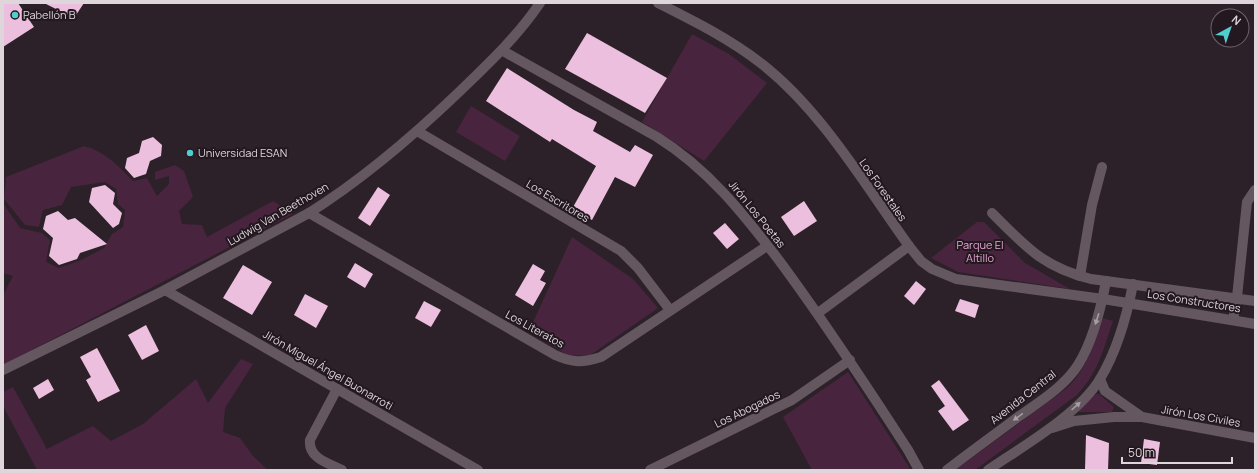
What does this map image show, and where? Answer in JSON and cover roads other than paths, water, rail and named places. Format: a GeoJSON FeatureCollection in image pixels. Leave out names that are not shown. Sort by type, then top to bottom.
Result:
{"type":"FeatureCollection","features":[{"type":"Feature","properties":{"kind":"street","name":"Ludwig Van Beethoven"},"geometry":{"type":"LineString","coordinates":[[3,370],[165,290],[309,213],[330,199],[417,131],[503,51],[523,28],[540,3]]}},
{"type":"Feature","properties":{"kind":"street","name":"Los Forestales"},"geometry":{"type":"LineString","coordinates":[[658,3],[729,41],[763,65],[792,92],[815,117],[909,246],[921,261],[932,269],[956,279],[1130,303]]}},
{"type":"Feature","properties":{"kind":"street","name":"Jirón Los Poetas"},"geometry":{"type":"LineString","coordinates":[[503,51],[681,153],[726,194],[818,313],[908,450],[919,470]]}},
{"type":"Feature","properties":{"kind":"street","name":"Los Escritores"},"geometry":{"type":"LineString","coordinates":[[417,131],[621,251],[638,268],[670,310]]}},
{"type":"Feature","properties":{"kind":"street"},"geometry":{"type":"LineString","coordinates":[[1080,276],[1092,205],[1102,167]]}},
{"type":"Feature","properties":{"kind":"street"},"geometry":{"type":"LineString","coordinates":[[1233,320],[1238,297],[1247,202],[1254,190]]}},
{"type":"Feature","properties":{"kind":"street","name":"Los Literatos"},"geometry":{"type":"LineString","coordinates":[[309,213],[543,348],[570,362],[586,362],[601,357],[767,246]]}},
{"type":"Feature","properties":{"kind":"street"},"geometry":{"type":"LineString","coordinates":[[992,213],[1025,246],[1044,261],[1059,269],[1080,276],[1106,281],[1238,297],[1255,301]]}},
{"type":"Feature","properties":{"kind":"street"},"geometry":{"type":"LineString","coordinates":[[818,313],[909,246]]}},
{"type":"Feature","properties":{"kind":"street","name":"Avenida Central"},"geometry":{"type":"LineString","coordinates":[[947,470],[1029,410],[1067,378],[1078,366],[1084,354],[1103,299],[1106,281]]}},
{"type":"Feature","properties":{"kind":"street"},"geometry":{"type":"LineString","coordinates":[[988,470],[1074,408],[1100,379],[1117,341],[1130,303],[1133,284]]}},
{"type":"Feature","properties":{"kind":"street","name":"Jirón Miguel Ángel Buonarroti"},"geometry":{"type":"LineString","coordinates":[[165,290],[478,470]]}},
{"type":"Feature","properties":{"kind":"street","name":"Los Constructores"},"geometry":{"type":"LineString","coordinates":[[1130,303],[1255,324]]}},
{"type":"Feature","properties":{"kind":"street","name":"Los Abogados"},"geometry":{"type":"LineString","coordinates":[[650,470],[792,400],[850,360]]}},
{"type":"Feature","properties":{"kind":"street","name":"Jirón Los Civiles"},"geometry":{"type":"LineString","coordinates":[[1100,379],[1105,391],[1142,417]]}},
{"type":"Feature","properties":{"kind":"street"},"geometry":{"type":"LineString","coordinates":[[337,389],[310,440],[309,447],[314,455],[342,470]]}},
{"type":"Feature","properties":{"kind":"street","name":"Jirón Los Civiles"},"geometry":{"type":"LineString","coordinates":[[1044,431],[1074,422],[1109,417],[1142,417],[1255,438]]}},
{"type":"Feature","properties":{"kind":"place","name":"Pabellón B"},"geometry":{"type":"Point","coordinates":[15,15]}},
{"type":"Feature","properties":{"kind":"place","name":"Universidad ESAN"},"geometry":{"type":"Point","coordinates":[190,153]}},
{"type":"Feature","properties":{"kind":"park label","name":"Parque El Altillo"},"geometry":{"type":"Point","coordinates":[980,251]}}]}
